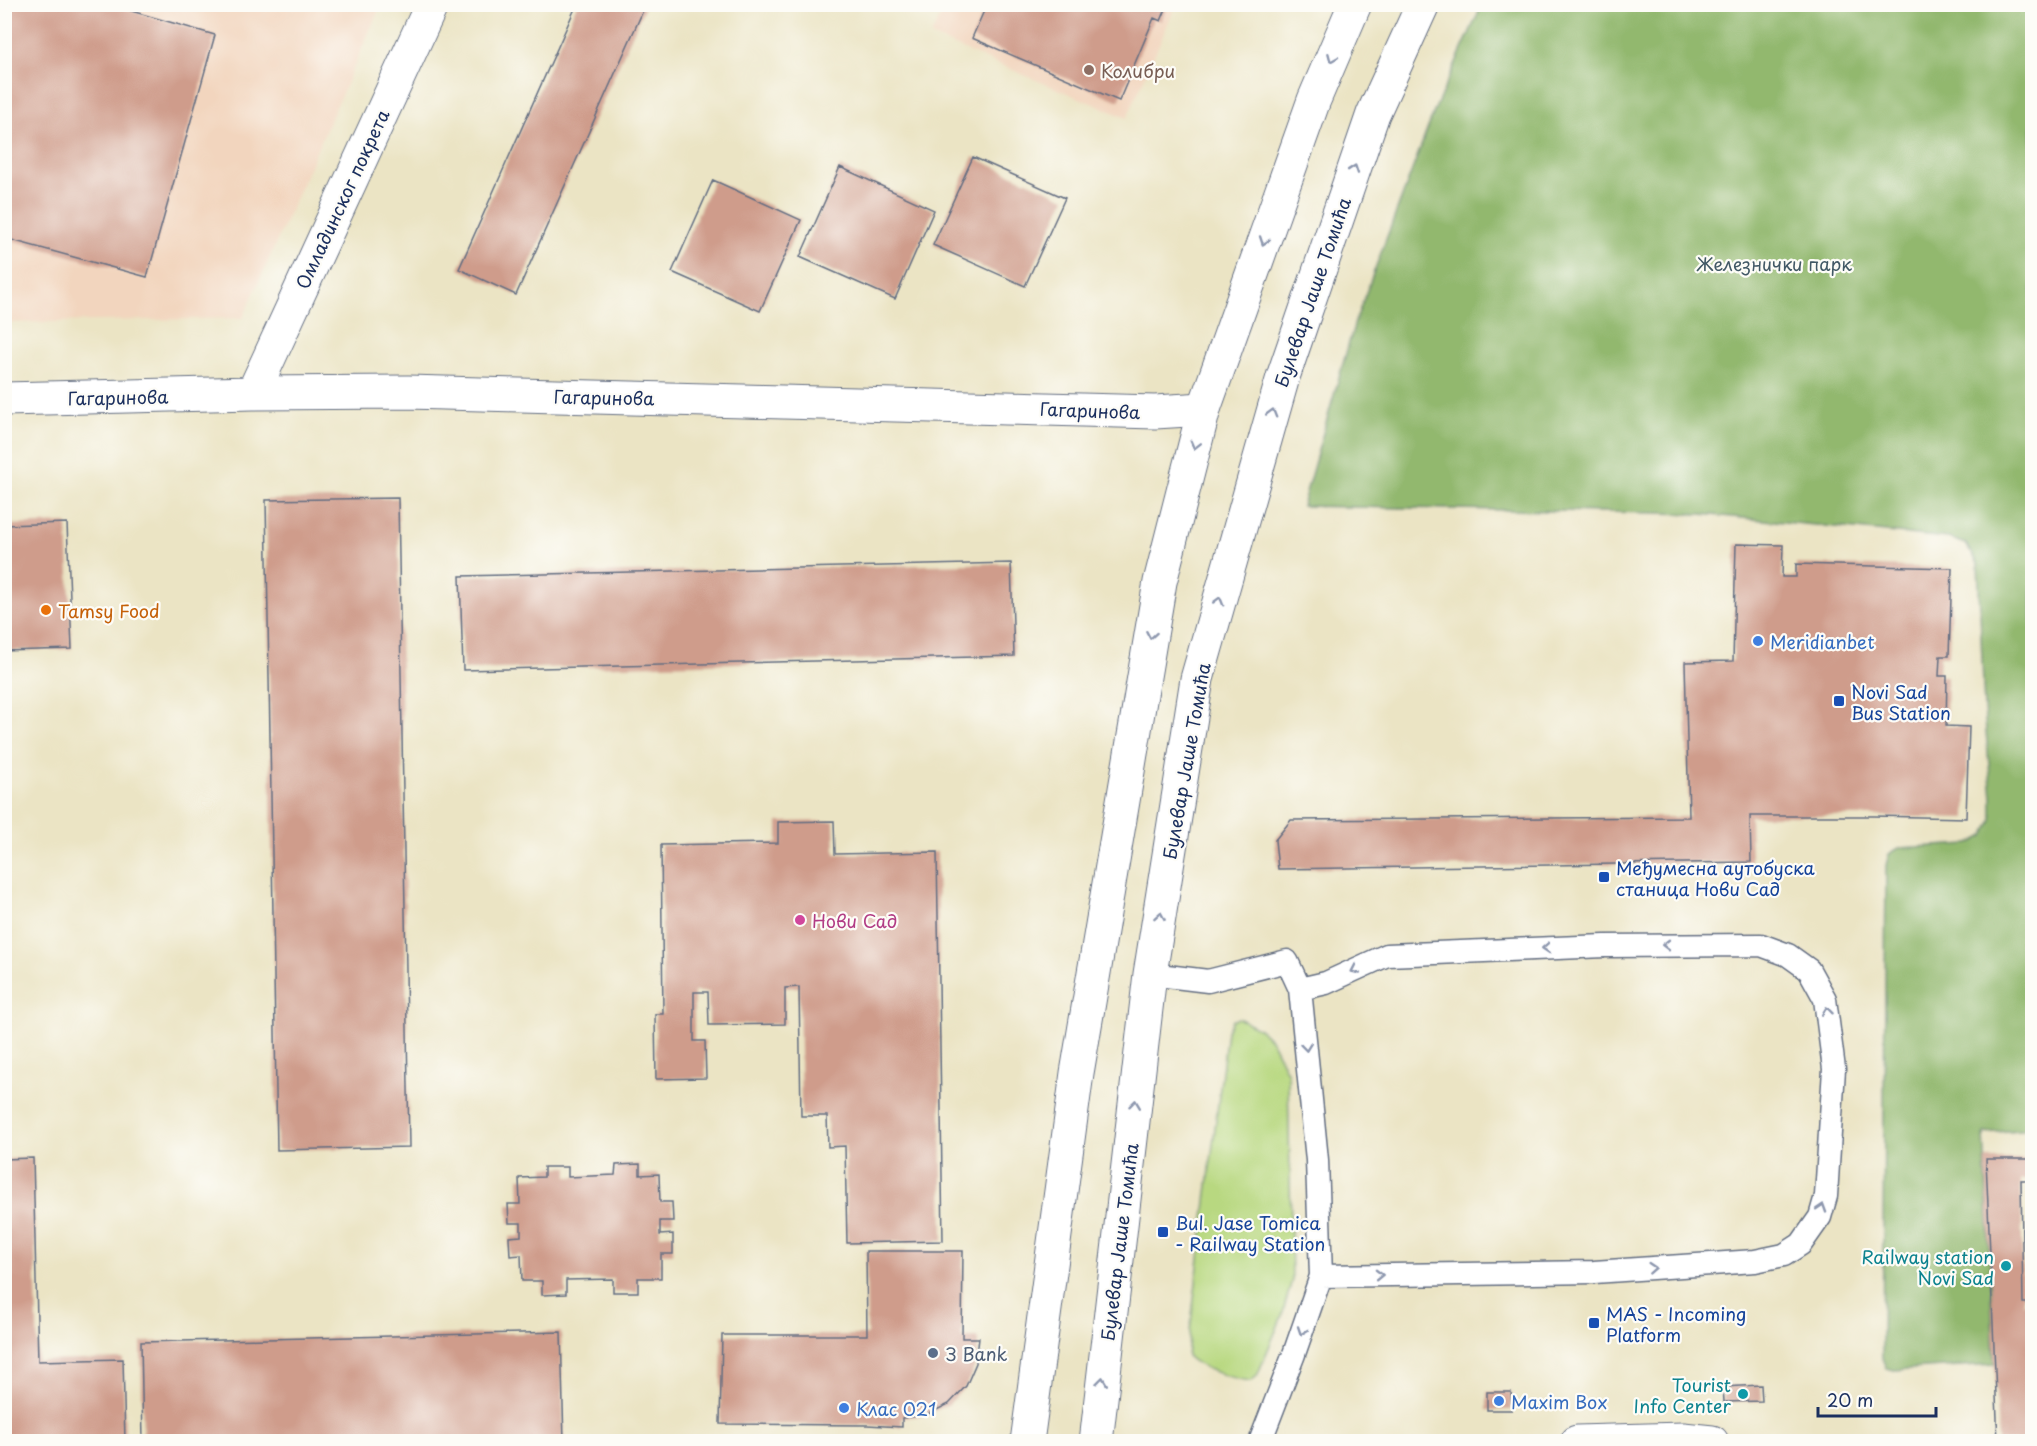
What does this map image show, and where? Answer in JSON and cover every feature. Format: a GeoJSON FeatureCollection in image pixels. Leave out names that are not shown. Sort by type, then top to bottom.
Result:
{"type":"FeatureCollection","features":[{"type":"Feature","properties":{"kind":"main road","name":"Омладинског покрета"},"geometry":{"type":"LineString","coordinates":[[253,393],[432,4]]}},
{"type":"Feature","properties":{"kind":"main road"},"geometry":{"type":"LineString","coordinates":[[1027,1442],[1077,1073],[1158,594],[1204,409],[1314,100],[1355,4]]}},
{"type":"Feature","properties":{"kind":"main road","name":"Булевар Јаше Томића"},"geometry":{"type":"LineString","coordinates":[[1096,1442],[1150,974],[1197,679],[1283,377],[1373,114],[1423,4]]}},
{"type":"Feature","properties":{"kind":"main road","name":"Гагаринова"},"geometry":{"type":"LineString","coordinates":[[4,399],[408,392],[1155,412],[1204,409]]}},
{"type":"Feature","properties":{"kind":"main road"},"geometry":{"type":"LineString","coordinates":[[1577,1442],[1683,1439],[1712,1442]]}},
{"type":"Feature","properties":{"kind":"lane"},"geometry":{"type":"LineString","coordinates":[[1300,989],[1326,983],[1387,955],[1605,946],[1761,945],[1788,955],[1809,970],[1825,999],[1834,1069],[1826,1196],[1820,1217],[1801,1244],[1784,1255],[1755,1261],[1594,1272],[1321,1275]]}},
{"type":"Feature","properties":{"kind":"lane"},"geometry":{"type":"LineString","coordinates":[[1150,974],[1208,981],[1287,961],[1300,989],[1317,1160],[1321,1275],[1260,1442]]}},
{"type":"Feature","properties":{"kind":"shaded area"},"geometry":{"type":"Polygon","coordinates":[[[4,5],[381,5],[243,318],[5,323],[4,5]]]}},
{"type":"Feature","properties":{"kind":"shaded area","name":"Колибри"},"geometry":{"type":"Polygon","coordinates":[[[945,5],[1176,5],[1127,118],[931,36],[945,5]]]}},
{"type":"Feature","properties":{"kind":"green space","name":"Железнички парк"},"geometry":{"type":"Polygon","coordinates":[[[1482,5],[2032,5],[2032,1129],[1984,1133],[1994,1364],[1893,1370],[1886,1368],[1882,1358],[1886,865],[1889,854],[1899,848],[1969,844],[1984,836],[1992,820],[1984,709],[1978,563],[1966,544],[1948,538],[1701,514],[1302,506],[1355,322],[1435,109],[1482,5]]]}},
{"type":"Feature","properties":{"kind":"green space"},"geometry":{"type":"Polygon","coordinates":[[[1238,1018],[1260,1029],[1271,1040],[1288,1074],[1292,1280],[1282,1316],[1257,1376],[1251,1381],[1217,1373],[1187,1356],[1227,1031],[1232,1021],[1238,1018]]]}},
{"type":"Feature","properties":{"kind":"building"},"geometry":{"type":"Polygon","coordinates":[[[4,4],[107,4],[215,35],[147,277],[4,238],[4,4]]]}},
{"type":"Feature","properties":{"kind":"building"},"geometry":{"type":"Polygon","coordinates":[[[577,4],[646,4],[516,295],[459,269],[577,4]]]}},
{"type":"Feature","properties":{"kind":"building","name":"Колибри"},"geometry":{"type":"Polygon","coordinates":[[[987,4],[1168,4],[1161,21],[1154,18],[1119,101],[972,38],[987,4]]]}},
{"type":"Feature","properties":{"kind":"building"},"geometry":{"type":"Polygon","coordinates":[[[973,157],[1065,198],[1025,286],[933,245],[973,157]]]}},
{"type":"Feature","properties":{"kind":"building"},"geometry":{"type":"Polygon","coordinates":[[[840,167],[934,210],[895,299],[800,257],[840,167]]]}},
{"type":"Feature","properties":{"kind":"building"},"geometry":{"type":"Polygon","coordinates":[[[713,180],[801,220],[760,311],[672,272],[713,180]]]}},
{"type":"Feature","properties":{"kind":"building"},"geometry":{"type":"Polygon","coordinates":[[[398,498],[409,1147],[277,1150],[266,500],[398,498]]]}},
{"type":"Feature","properties":{"kind":"building"},"geometry":{"type":"Polygon","coordinates":[[[67,523],[72,649],[4,651],[4,525],[67,523]]]}},
{"type":"Feature","properties":{"kind":"building","name":"Novi Sad Bus Station"},"geometry":{"type":"Polygon","coordinates":[[[1736,544],[1783,545],[1782,577],[1796,577],[1796,564],[1952,568],[1949,656],[1940,656],[1939,676],[1947,676],[1946,726],[1969,727],[1966,818],[1750,816],[1751,862],[1278,869],[1275,840],[1291,820],[1689,817],[1685,662],[1733,661],[1736,544]]]}},
{"type":"Feature","properties":{"kind":"building"},"geometry":{"type":"Polygon","coordinates":[[[1011,563],[1014,656],[463,670],[460,576],[1011,563]]]}},
{"type":"Feature","properties":{"kind":"building","name":"Нови Сад"},"geometry":{"type":"Polygon","coordinates":[[[834,821],[835,854],[937,852],[943,1241],[847,1243],[845,1146],[828,1147],[827,1116],[801,1116],[799,987],[785,988],[785,1024],[709,1025],[708,992],[694,992],[694,1041],[705,1041],[706,1078],[656,1079],[655,1014],[663,1014],[661,845],[778,843],[778,822],[834,821]]]}},
{"type":"Feature","properties":{"kind":"building"},"geometry":{"type":"Polygon","coordinates":[[[33,1158],[38,1361],[123,1359],[125,1442],[4,1442],[4,1159],[33,1158]]]}},
{"type":"Feature","properties":{"kind":"building","name":"Railway station Novi Sad"},"geometry":{"type":"Polygon","coordinates":[[[1986,1159],[2032,1159],[2032,1180],[2021,1180],[2023,1303],[2032,1303],[2032,1442],[1998,1442],[1986,1159]]]}},
{"type":"Feature","properties":{"kind":"building"},"geometry":{"type":"Polygon","coordinates":[[[640,1164],[640,1175],[659,1174],[660,1202],[672,1202],[673,1221],[660,1221],[660,1235],[673,1234],[673,1254],[661,1254],[661,1278],[638,1278],[638,1292],[613,1292],[613,1279],[566,1280],[566,1294],[542,1295],[542,1281],[522,1281],[521,1255],[510,1256],[509,1237],[521,1236],[521,1223],[509,1223],[508,1204],[520,1204],[519,1178],[544,1177],[544,1167],[568,1167],[568,1177],[615,1175],[616,1165],[640,1164]]]}},
{"type":"Feature","properties":{"kind":"building"},"geometry":{"type":"Polygon","coordinates":[[[866,1251],[963,1251],[962,1338],[979,1338],[976,1363],[966,1386],[949,1404],[926,1415],[902,1418],[902,1427],[720,1424],[722,1335],[867,1335],[866,1251]]]}},
{"type":"Feature","properties":{"kind":"building"},"geometry":{"type":"Polygon","coordinates":[[[561,1332],[564,1442],[143,1442],[141,1342],[561,1332]]]}},
{"type":"Feature","properties":{"kind":"building","name":"Tourist Info Center"},"geometry":{"type":"Polygon","coordinates":[[[1761,1385],[1762,1401],[1724,1402],[1723,1387],[1761,1385]]]}},
{"type":"Feature","properties":{"kind":"building","name":"Maxim Box"},"geometry":{"type":"Polygon","coordinates":[[[1487,1392],[1511,1392],[1512,1410],[1487,1410],[1487,1392]]]}},
{"type":"Feature","properties":{"kind":"place","name":"Колибри"},"geometry":{"type":"Point","coordinates":[1089,70]}},
{"type":"Feature","properties":{"kind":"place","name":"Tamsy Food"},"geometry":{"type":"Point","coordinates":[46,610]}},
{"type":"Feature","properties":{"kind":"place","name":"Meridianbet"},"geometry":{"type":"Point","coordinates":[1758,641]}},
{"type":"Feature","properties":{"kind":"place","name":"Novi Sad Bus Station"},"geometry":{"type":"Point","coordinates":[1839,701]}},
{"type":"Feature","properties":{"kind":"place","name":"Међумесна аутобуска станица Нови Сад"},"geometry":{"type":"Point","coordinates":[1604,877]}},
{"type":"Feature","properties":{"kind":"place","name":"Нови Сад"},"geometry":{"type":"Point","coordinates":[800,920]}},
{"type":"Feature","properties":{"kind":"place","name":"Bul. Jase Tomica - Railway Station"},"geometry":{"type":"Point","coordinates":[1163,1232]}},
{"type":"Feature","properties":{"kind":"place","name":"Railway station Novi Sad"},"geometry":{"type":"Point","coordinates":[2006,1266]}},
{"type":"Feature","properties":{"kind":"place","name":"MAS - Incoming Platform"},"geometry":{"type":"Point","coordinates":[1594,1323]}},
{"type":"Feature","properties":{"kind":"place","name":"3 Bank"},"geometry":{"type":"Point","coordinates":[933,1353]}},
{"type":"Feature","properties":{"kind":"place","name":"Tourist Info Center"},"geometry":{"type":"Point","coordinates":[1743,1394]}},
{"type":"Feature","properties":{"kind":"place","name":"Maxim Box"},"geometry":{"type":"Point","coordinates":[1499,1401]}},
{"type":"Feature","properties":{"kind":"place","name":"Клас 021"},"geometry":{"type":"Point","coordinates":[844,1408]}}]}
